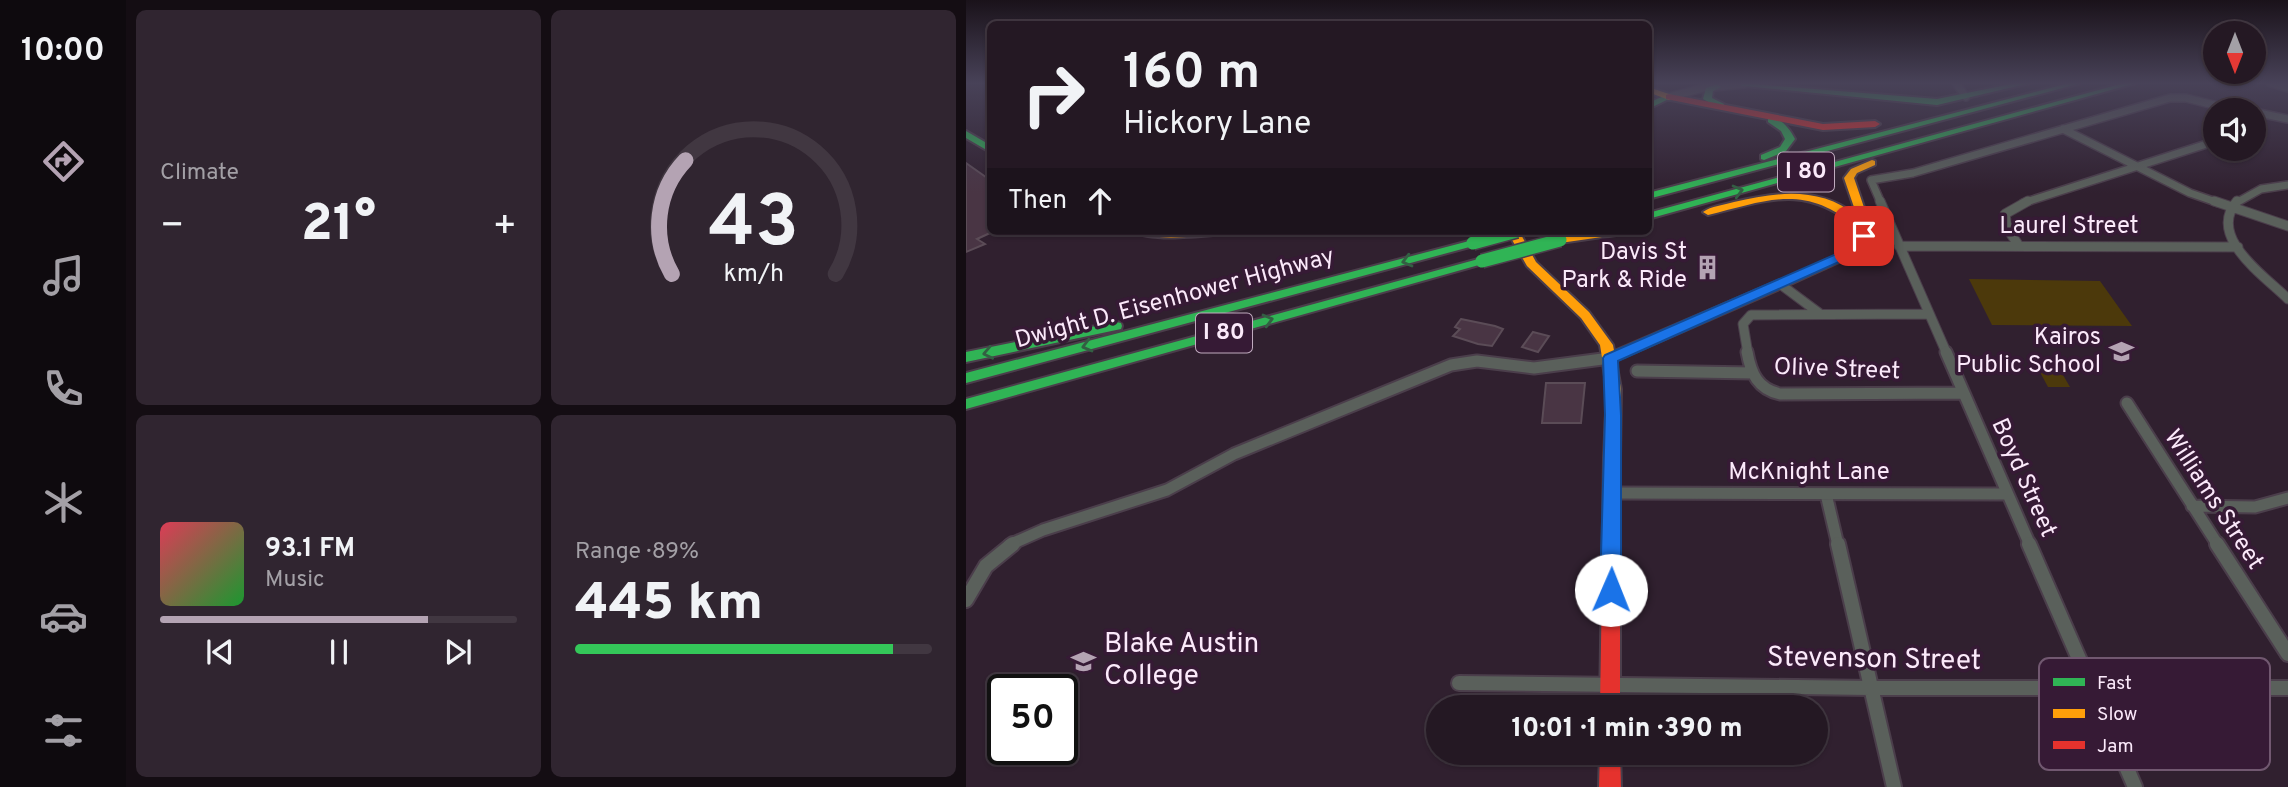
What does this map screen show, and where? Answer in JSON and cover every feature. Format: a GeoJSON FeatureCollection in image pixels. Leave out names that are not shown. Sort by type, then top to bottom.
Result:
{"type":"FeatureCollection","features":[{"type":"Feature","properties":{"kind":"main road"},"geometry":{"type":"LineString","coordinates":[[1673,190],[1707,174],[1772,154],[1788,144],[1790,139],[1785,129],[1769,120]]}},
{"type":"Feature","properties":{"kind":"main road"},"geometry":{"type":"LineString","coordinates":[[1784,120],[1805,126],[1842,130],[1896,120]]}},
{"type":"Feature","properties":{"kind":"main road","name":"I 80"},"geometry":{"type":"LineString","coordinates":[[1652,195],[1937,120]]}},
{"type":"Feature","properties":{"kind":"main road","name":"I 80"},"geometry":{"type":"LineString","coordinates":[[1652,215],[1997,120]]}},
{"type":"Feature","properties":{"kind":"main road"},"geometry":{"type":"LineString","coordinates":[[1610,358],[1846,255],[1861,242],[1864,229],[1864,222],[1849,183],[1851,174],[1869,164],[1940,142],[1963,129]]}},
{"type":"Feature","properties":{"kind":"main road"},"geometry":{"type":"LineString","coordinates":[[966,134],[987,147]]}},
{"type":"Feature","properties":{"kind":"main road"},"geometry":{"type":"LineString","coordinates":[[1652,224],[1792,195],[1835,203],[1854,216],[1864,229]]}},
{"type":"Feature","properties":{"kind":"main road","name":"Dwight D. Eisenhower Highway"},"geometry":{"type":"LineString","coordinates":[[966,378],[1501,235]]}},
{"type":"Feature","properties":{"kind":"main road"},"geometry":{"type":"LineString","coordinates":[[1517,235],[1529,264],[1597,331],[1610,358],[1613,382],[1610,695]]}},
{"type":"Feature","properties":{"kind":"main road","name":"Dwight D. Eisenhower Highway"},"geometry":{"type":"LineString","coordinates":[[966,404],[1578,235]]}},
{"type":"Feature","properties":{"kind":"main road"},"geometry":{"type":"LineString","coordinates":[[1560,240],[1595,235]]}},
{"type":"Feature","properties":{"kind":"main road"},"geometry":{"type":"LineString","coordinates":[[966,357],[1196,308],[1271,297]]}},
{"type":"Feature","properties":{"kind":"main road"},"geometry":{"type":"LineString","coordinates":[[966,415],[1060,387],[1195,341]]}},
{"type":"Feature","properties":{"kind":"main road"},"geometry":{"type":"LineString","coordinates":[[1610,765],[1610,787]]}},
{"type":"Feature","properties":{"kind":"street"},"geometry":{"type":"LineString","coordinates":[[2063,129],[2097,120]]}},
{"type":"Feature","properties":{"kind":"street"},"geometry":{"type":"LineString","coordinates":[[2063,129],[2190,193],[2288,226]]}},
{"type":"Feature","properties":{"kind":"street","name":"Boyd Street"},"geometry":{"type":"LineString","coordinates":[[2063,129],[1913,173],[1873,178],[1872,186],[2079,658]]}},
{"type":"Feature","properties":{"kind":"street"},"geometry":{"type":"LineString","coordinates":[[2019,246],[2004,220],[2010,209],[2203,145]]}},
{"type":"Feature","properties":{"kind":"street"},"geometry":{"type":"LineString","coordinates":[[2288,185],[2259,189],[2244,195],[2231,208],[2228,224],[2238,247],[2288,299]]}},
{"type":"Feature","properties":{"kind":"street","name":"Laurel Street"},"geometry":{"type":"LineString","coordinates":[[1899,246],[2238,247]]}},
{"type":"Feature","properties":{"kind":"street"},"geometry":{"type":"LineString","coordinates":[[1780,284],[1819,313]]}},
{"type":"Feature","properties":{"kind":"street"},"geometry":{"type":"LineString","coordinates":[[1753,373],[1743,324],[1745,318],[1760,313],[1928,314]]}},
{"type":"Feature","properties":{"kind":"street"},"geometry":{"type":"LineString","coordinates":[[966,600],[986,566],[1006,547],[1043,530],[1167,490],[1234,454],[1457,362],[1477,361],[1534,368],[1610,358]]}},
{"type":"Feature","properties":{"kind":"street","name":"Olive Street"},"geometry":{"type":"LineString","coordinates":[[1637,371],[1753,373],[1759,387],[1773,393],[1963,393]]}},
{"type":"Feature","properties":{"kind":"street","name":"Williams Street"},"geometry":{"type":"LineString","coordinates":[[2127,403],[2288,654]]}},
{"type":"Feature","properties":{"kind":"street","name":"McKnight Lane"},"geometry":{"type":"LineString","coordinates":[[1611,494],[2007,494]]}},
{"type":"Feature","properties":{"kind":"street"},"geometry":{"type":"LineString","coordinates":[[1826,494],[1894,787]]}},
{"type":"Feature","properties":{"kind":"street"},"geometry":{"type":"LineString","coordinates":[[2192,506],[2266,506],[2279,504],[2288,498]]}},
{"type":"Feature","properties":{"kind":"street","name":"Stevenson Street"},"geometry":{"type":"LineString","coordinates":[[1459,683],[2039,687]]}},
{"type":"Feature","properties":{"kind":"street","name":"Stevenson Street"},"geometry":{"type":"LineString","coordinates":[[2270,688],[2288,688]]}},
{"type":"Feature","properties":{"kind":"street","name":"Boyd Street"},"geometry":{"type":"LineString","coordinates":[[2128,770],[2135,787]]}},
{"type":"Feature","properties":{"kind":"shaded area"},"geometry":{"type":"Polygon","coordinates":[[[1969,279],[2100,281],[2132,326],[1992,325],[1969,279]]]}},
{"type":"Feature","properties":{"kind":"shaded area"},"geometry":{"type":"Polygon","coordinates":[[[2035,363],[2056,363],[2070,387],[2048,387],[2035,363]]]}},
{"type":"Feature","properties":{"kind":"building"},"geometry":{"type":"Polygon","coordinates":[[[966,163],[987,178],[987,234],[977,239],[985,244],[966,252],[966,163]]]}},
{"type":"Feature","properties":{"kind":"building"},"geometry":{"type":"Polygon","coordinates":[[[1461,319],[1503,329],[1492,346],[1478,344],[1453,336],[1460,329],[1455,327],[1461,319]]]}},
{"type":"Feature","properties":{"kind":"building"},"geometry":{"type":"Polygon","coordinates":[[[1533,332],[1549,336],[1538,352],[1522,347],[1533,332]]]}},
{"type":"Feature","properties":{"kind":"building"},"geometry":{"type":"Polygon","coordinates":[[[1546,383],[1585,383],[1581,423],[1542,423],[1546,383]]]}},
{"type":"Feature","properties":{"kind":"traffic: fast"},"geometry":{"type":"LineString","coordinates":[[1764,157],[1783,149],[1790,139],[1785,129],[1771,120]]}},
{"type":"Feature","properties":{"kind":"traffic: fast"},"geometry":{"type":"LineString","coordinates":[[1652,195],[1938,120]]}},
{"type":"Feature","properties":{"kind":"traffic: fast"},"geometry":{"type":"LineString","coordinates":[[1652,215],[1998,120]]}},
{"type":"Feature","properties":{"kind":"traffic: fast"},"geometry":{"type":"LineString","coordinates":[[966,134],[987,147]]}},
{"type":"Feature","properties":{"kind":"traffic: fast"},"geometry":{"type":"LineString","coordinates":[[1473,243],[1502,235]]}},
{"type":"Feature","properties":{"kind":"traffic: fast"},"geometry":{"type":"LineString","coordinates":[[1482,261],[1560,240]]}},
{"type":"Feature","properties":{"kind":"traffic: fast"},"geometry":{"type":"LineString","coordinates":[[966,378],[1473,243]]}},
{"type":"Feature","properties":{"kind":"traffic: fast"},"geometry":{"type":"LineString","coordinates":[[966,404],[1482,261]]}},
{"type":"Feature","properties":{"kind":"traffic: fast"},"geometry":{"type":"LineString","coordinates":[[1610,358],[1780,284]]}},
{"type":"Feature","properties":{"kind":"traffic: fast"},"geometry":{"type":"LineString","coordinates":[[966,357],[1116,326]]}},
{"type":"Feature","properties":{"kind":"traffic: slow"},"geometry":{"type":"LineString","coordinates":[[1780,284],[1846,255],[1861,242],[1864,222],[1849,178],[1854,171],[1872,163]]}},
{"type":"Feature","properties":{"kind":"traffic: slow"},"geometry":{"type":"LineString","coordinates":[[1708,212],[1769,198],[1808,197],[1844,211],[1862,226]]}},
{"type":"Feature","properties":{"kind":"traffic: slow"},"geometry":{"type":"LineString","coordinates":[[1515,235],[1531,264],[1585,315],[1606,345],[1614,389],[1612,458]]}},
{"type":"Feature","properties":{"kind":"traffic: slow"},"geometry":{"type":"LineString","coordinates":[[1560,240],[1595,235]]}},
{"type":"Feature","properties":{"kind":"traffic: jam"},"geometry":{"type":"LineString","coordinates":[[1786,120],[1823,127],[1875,124]]}},
{"type":"Feature","properties":{"kind":"traffic: jam"},"geometry":{"type":"LineString","coordinates":[[1610,695],[1612,458]]}},
{"type":"Feature","properties":{"kind":"traffic: jam"},"geometry":{"type":"LineString","coordinates":[[1610,765],[1610,787]]}},
{"type":"Feature","properties":{"kind":"place","name":"Davis St Park & Ride"},"geometry":{"type":"Point","coordinates":[1707,267]}},
{"type":"Feature","properties":{"kind":"place","name":"Kairos Public School"},"geometry":{"type":"Point","coordinates":[2121,352]}},
{"type":"Feature","properties":{"kind":"place","name":"Blake Austin College"},"geometry":{"type":"Point","coordinates":[1084,661]}},
{"type":"Feature","properties":{"kind":"route"},"geometry":{"type":"LineString","coordinates":[[1611,590],[1613,415],[1610,358],[1846,255],[1857,247],[1864,236]]}}]}
